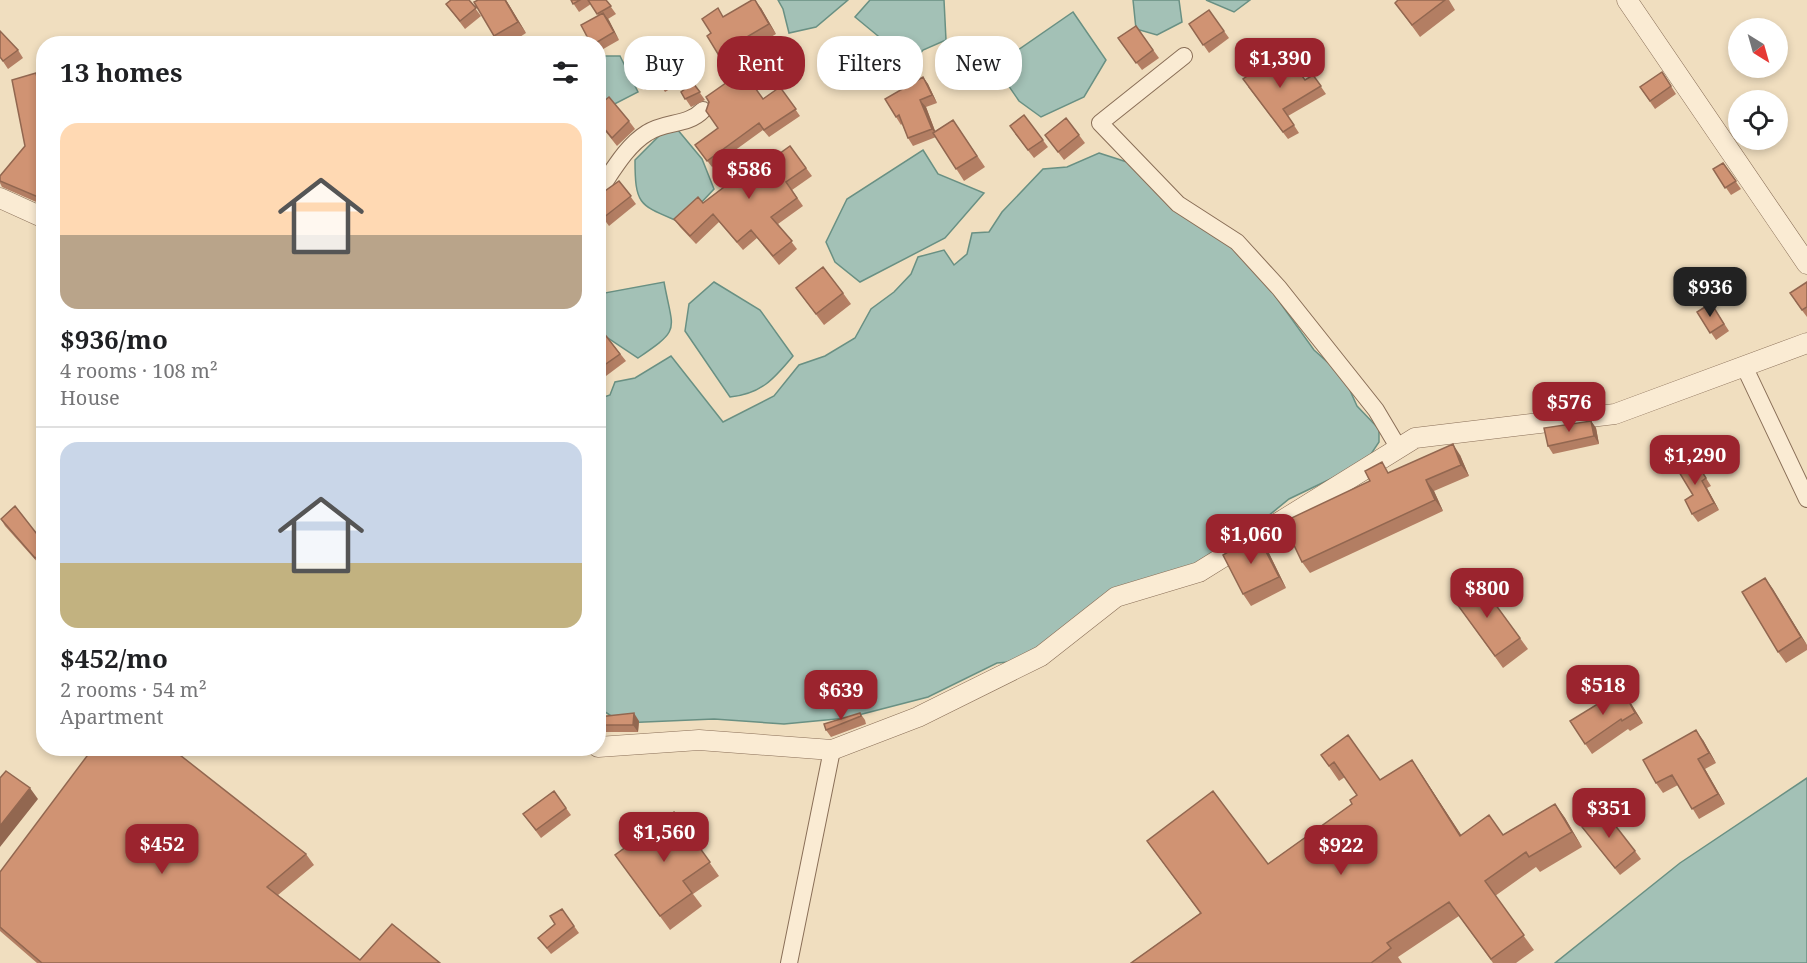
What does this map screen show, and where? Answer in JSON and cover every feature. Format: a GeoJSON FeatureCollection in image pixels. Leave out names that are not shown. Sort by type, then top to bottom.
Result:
{"type":"FeatureCollection","features":[{"type":"Feature","properties":{"kind":"street"},"geometry":{"type":"LineString","coordinates":[[1627,0],[1807,264]]}},
{"type":"Feature","properties":{"kind":"street"},"geometry":{"type":"LineString","coordinates":[[1184,56],[1100,123],[1178,204],[1237,242],[1279,288],[1376,410],[1398,447]]}},
{"type":"Feature","properties":{"kind":"street"},"geometry":{"type":"LineString","coordinates":[[606,181],[631,146],[648,132],[694,119],[703,110]]}},
{"type":"Feature","properties":{"kind":"street"},"geometry":{"type":"LineString","coordinates":[[0,198],[36,214]]}},
{"type":"Feature","properties":{"kind":"street"},"geometry":{"type":"LineString","coordinates":[[606,746],[699,740],[832,750],[918,717],[1041,656],[1116,597],[1199,572],[1415,438],[1615,414],[1807,343]]}},
{"type":"Feature","properties":{"kind":"street"},"geometry":{"type":"LineString","coordinates":[[1744,366],[1807,499]]}},
{"type":"Feature","properties":{"kind":"street"},"geometry":{"type":"LineString","coordinates":[[789,963],[832,750]]}},
{"type":"Feature","properties":{"kind":"water"},"geometry":{"type":"Polygon","coordinates":[[[778,0],[848,0],[816,27],[789,33],[783,9],[778,0]]]}},
{"type":"Feature","properties":{"kind":"water"},"geometry":{"type":"Polygon","coordinates":[[[870,0],[944,0],[946,36],[935,36],[935,45],[923,50],[923,36],[878,36],[855,17],[870,0]]]}},
{"type":"Feature","properties":{"kind":"water"},"geometry":{"type":"Polygon","coordinates":[[[1133,0],[1179,0],[1182,22],[1157,35],[1136,29],[1133,0]]]}},
{"type":"Feature","properties":{"kind":"water"},"geometry":{"type":"Polygon","coordinates":[[[1206,0],[1250,0],[1234,12],[1206,0]]]}},
{"type":"Feature","properties":{"kind":"water"},"geometry":{"type":"Polygon","coordinates":[[[1073,12],[1106,60],[1084,97],[1041,117],[1019,101],[1011,90],[1022,90],[1022,47],[1073,12]]]}},
{"type":"Feature","properties":{"kind":"water"},"geometry":{"type":"Polygon","coordinates":[[[606,56],[620,56],[624,64],[624,90],[637,90],[638,92],[606,108],[606,56]]]}},
{"type":"Feature","properties":{"kind":"water"},"geometry":{"type":"Polygon","coordinates":[[[677,129],[702,159],[714,189],[682,223],[649,208],[643,202],[636,187],[635,175],[635,160],[662,133],[677,129]]]}},
{"type":"Feature","properties":{"kind":"water"},"geometry":{"type":"Polygon","coordinates":[[[923,150],[938,174],[984,193],[945,238],[860,282],[835,262],[826,242],[847,199],[923,150]]]}},
{"type":"Feature","properties":{"kind":"water"},"geometry":{"type":"Polygon","coordinates":[[[1099,153],[1130,163],[1227,241],[1268,286],[1314,350],[1344,377],[1357,406],[1379,429],[1379,442],[1371,454],[1345,472],[1289,499],[1199,572],[1110,597],[1043,659],[997,663],[928,697],[847,718],[784,724],[714,719],[622,723],[606,713],[606,396],[610,395],[615,382],[635,378],[671,356],[723,422],[774,396],[799,365],[825,356],[855,338],[871,309],[894,292],[911,274],[918,257],[944,250],[954,265],[967,254],[972,233],[989,232],[1002,212],[1043,169],[1067,167],[1099,153]]]}},
{"type":"Feature","properties":{"kind":"water"},"geometry":{"type":"Polygon","coordinates":[[[664,282],[671,320],[668,334],[638,358],[606,337],[606,293],[664,282]]]}},
{"type":"Feature","properties":{"kind":"water"},"geometry":{"type":"Polygon","coordinates":[[[714,282],[760,310],[793,356],[780,372],[759,389],[750,393],[730,397],[685,331],[689,304],[714,282]]]}},
{"type":"Feature","properties":{"kind":"water"},"geometry":{"type":"Polygon","coordinates":[[[1807,778],[1807,963],[1555,963],[1680,863],[1807,778]]]}},
{"type":"Feature","properties":{"kind":"building"},"geometry":{"type":"Polygon","coordinates":[[[451,0],[469,0],[476,8],[460,21],[446,4],[451,0]]]}},
{"type":"Feature","properties":{"kind":"building"},"geometry":{"type":"Polygon","coordinates":[[[505,0],[518,22],[494,36],[474,2],[505,0]]]}},
{"type":"Feature","properties":{"kind":"building"},"geometry":{"type":"Polygon","coordinates":[[[588,0],[606,0],[611,6],[597,14],[588,0]]]}},
{"type":"Feature","properties":{"kind":"building"},"geometry":{"type":"Polygon","coordinates":[[[755,0],[769,24],[749,36],[717,36],[717,52],[707,36],[711,33],[702,19],[718,8],[723,17],[755,0]]]}},
{"type":"Feature","properties":{"kind":"building"},"geometry":{"type":"Polygon","coordinates":[[[1398,0],[1445,0],[1412,25],[1395,3],[1398,0]]]}},
{"type":"Feature","properties":{"kind":"building"},"geometry":{"type":"Polygon","coordinates":[[[1209,10],[1224,31],[1203,45],[1189,24],[1209,10]]]}},
{"type":"Feature","properties":{"kind":"building"},"geometry":{"type":"Polygon","coordinates":[[[603,13],[614,32],[606,37],[587,36],[581,25],[603,13]]]}},
{"type":"Feature","properties":{"kind":"building"},"geometry":{"type":"Polygon","coordinates":[[[1136,26],[1153,50],[1136,63],[1118,38],[1136,26]]]}},
{"type":"Feature","properties":{"kind":"building"},"geometry":{"type":"Polygon","coordinates":[[[0,31],[18,50],[3,61],[0,57],[0,31]]]}},
{"type":"Feature","properties":{"kind":"building"},"geometry":{"type":"Polygon","coordinates":[[[1287,55],[1305,80],[1313,75],[1321,86],[1283,109],[1294,125],[1283,132],[1243,79],[1262,66],[1265,70],[1287,55]]]}},
{"type":"Feature","properties":{"kind":"building"},"geometry":{"type":"Polygon","coordinates":[[[1662,72],[1671,86],[1650,101],[1640,87],[1662,72]]]}},
{"type":"Feature","properties":{"kind":"building"},"geometry":{"type":"Polygon","coordinates":[[[36,73],[36,196],[0,181],[0,176],[25,146],[12,80],[36,73]]]}},
{"type":"Feature","properties":{"kind":"building"},"geometry":{"type":"Polygon","coordinates":[[[923,77],[932,95],[920,100],[932,129],[908,138],[899,115],[896,117],[885,99],[901,90],[923,90],[923,77]]]}},
{"type":"Feature","properties":{"kind":"building"},"geometry":{"type":"Polygon","coordinates":[[[717,89],[757,90],[763,99],[776,90],[782,90],[796,109],[764,130],[759,123],[707,161],[695,145],[718,128],[706,111],[709,102],[706,97],[717,89]]]}},
{"type":"Feature","properties":{"kind":"building"},"geometry":{"type":"Polygon","coordinates":[[[698,90],[700,92],[685,99],[681,92],[698,90]]]}},
{"type":"Feature","properties":{"kind":"building"},"geometry":{"type":"Polygon","coordinates":[[[609,97],[629,121],[612,138],[606,131],[606,99],[609,97]]]}},
{"type":"Feature","properties":{"kind":"building"},"geometry":{"type":"Polygon","coordinates":[[[1024,115],[1043,140],[1028,150],[1010,126],[1024,115]]]}},
{"type":"Feature","properties":{"kind":"building"},"geometry":{"type":"Polygon","coordinates":[[[1066,118],[1079,135],[1058,152],[1045,135],[1066,118]]]}},
{"type":"Feature","properties":{"kind":"building"},"geometry":{"type":"Polygon","coordinates":[[[953,120],[977,156],[956,169],[933,133],[953,120]]]}},
{"type":"Feature","properties":{"kind":"building"},"geometry":{"type":"Polygon","coordinates":[[[790,146],[806,168],[786,182],[797,198],[771,217],[792,241],[773,256],[751,230],[737,242],[713,214],[690,236],[674,219],[698,197],[703,203],[724,187],[717,177],[730,167],[752,154],[761,167],[790,146]]]}},
{"type":"Feature","properties":{"kind":"building"},"geometry":{"type":"Polygon","coordinates":[[[1723,163],[1736,181],[1725,188],[1713,169],[1723,163]]]}},
{"type":"Feature","properties":{"kind":"building"},"geometry":{"type":"Polygon","coordinates":[[[619,181],[631,196],[606,216],[606,190],[619,181]]]}},
{"type":"Feature","properties":{"kind":"building"},"geometry":{"type":"Polygon","coordinates":[[[823,267],[843,293],[816,314],[796,288],[823,267]]]}},
{"type":"Feature","properties":{"kind":"building"},"geometry":{"type":"Polygon","coordinates":[[[1807,282],[1807,307],[1802,310],[1790,293],[1807,282]]]}},
{"type":"Feature","properties":{"kind":"building"},"geometry":{"type":"Polygon","coordinates":[[[1711,303],[1724,324],[1710,333],[1697,312],[1711,303]]]}},
{"type":"Feature","properties":{"kind":"building"},"geometry":{"type":"Polygon","coordinates":[[[606,336],[620,354],[606,364],[606,336]]]}},
{"type":"Feature","properties":{"kind":"building"},"geometry":{"type":"Polygon","coordinates":[[[1591,421],[1594,436],[1548,446],[1544,428],[1591,421]]]}},
{"type":"Feature","properties":{"kind":"building"},"geometry":{"type":"Polygon","coordinates":[[[1453,444],[1461,465],[1426,480],[1435,500],[1302,562],[1283,522],[1370,481],[1365,471],[1382,462],[1388,473],[1453,444]]]}},
{"type":"Feature","properties":{"kind":"building"},"geometry":{"type":"Polygon","coordinates":[[[1693,457],[1706,478],[1702,481],[1714,503],[1692,514],[1685,500],[1693,495],[1676,467],[1693,457]]]}},
{"type":"Feature","properties":{"kind":"building"},"geometry":{"type":"Polygon","coordinates":[[[15,506],[36,533],[36,557],[35,558],[1,519],[15,506]]]}},
{"type":"Feature","properties":{"kind":"building"},"geometry":{"type":"Polygon","coordinates":[[[1257,534],[1279,577],[1243,594],[1223,555],[1257,534]]]}},
{"type":"Feature","properties":{"kind":"building"},"geometry":{"type":"Polygon","coordinates":[[[1765,578],[1801,637],[1778,652],[1742,592],[1765,578]]]}},
{"type":"Feature","properties":{"kind":"building"},"geometry":{"type":"Polygon","coordinates":[[[1479,582],[1520,638],[1495,656],[1454,600],[1479,582]]]}},
{"type":"Feature","properties":{"kind":"building"},"geometry":{"type":"Polygon","coordinates":[[[1622,689],[1635,713],[1622,721],[1621,719],[1585,744],[1570,721],[1622,689]]]}},
{"type":"Feature","properties":{"kind":"building"},"geometry":{"type":"Polygon","coordinates":[[[634,713],[633,725],[606,725],[606,716],[634,713]]]}},
{"type":"Feature","properties":{"kind":"building"},"geometry":{"type":"Polygon","coordinates":[[[860,713],[861,716],[826,730],[824,724],[860,713]]]}},
{"type":"Feature","properties":{"kind":"building"},"geometry":{"type":"Polygon","coordinates":[[[1696,730],[1709,753],[1698,759],[1718,794],[1692,809],[1672,775],[1656,783],[1643,760],[1696,730]]]}},
{"type":"Feature","properties":{"kind":"building"},"geometry":{"type":"Polygon","coordinates":[[[1348,735],[1380,780],[1412,760],[1460,836],[1489,815],[1503,835],[1555,804],[1572,832],[1529,857],[1526,852],[1485,881],[1524,935],[1491,959],[1449,902],[1387,943],[1391,948],[1371,963],[1131,963],[1201,913],[1147,841],[1213,791],[1268,864],[1352,804],[1350,800],[1357,795],[1334,762],[1329,766],[1321,755],[1348,735]]]}},
{"type":"Feature","properties":{"kind":"building"},"geometry":{"type":"Polygon","coordinates":[[[87,756],[181,756],[306,854],[267,887],[360,960],[392,924],[440,963],[42,963],[0,927],[0,872],[87,756]]]}},
{"type":"Feature","properties":{"kind":"building"},"geometry":{"type":"Polygon","coordinates":[[[6,771],[30,788],[0,826],[0,778],[6,771]]]}},
{"type":"Feature","properties":{"kind":"building"},"geometry":{"type":"Polygon","coordinates":[[[554,791],[566,808],[536,830],[523,814],[554,791]]]}},
{"type":"Feature","properties":{"kind":"building"},"geometry":{"type":"Polygon","coordinates":[[[1604,811],[1635,851],[1615,868],[1582,827],[1604,811]]]}},
{"type":"Feature","properties":{"kind":"building"},"geometry":{"type":"Polygon","coordinates":[[[674,812],[710,862],[683,881],[692,893],[660,916],[615,855],[674,812]]]}},
{"type":"Feature","properties":{"kind":"building"},"geometry":{"type":"Polygon","coordinates":[[[562,909],[574,926],[547,948],[538,938],[555,924],[550,916],[562,909]]]}}]}
